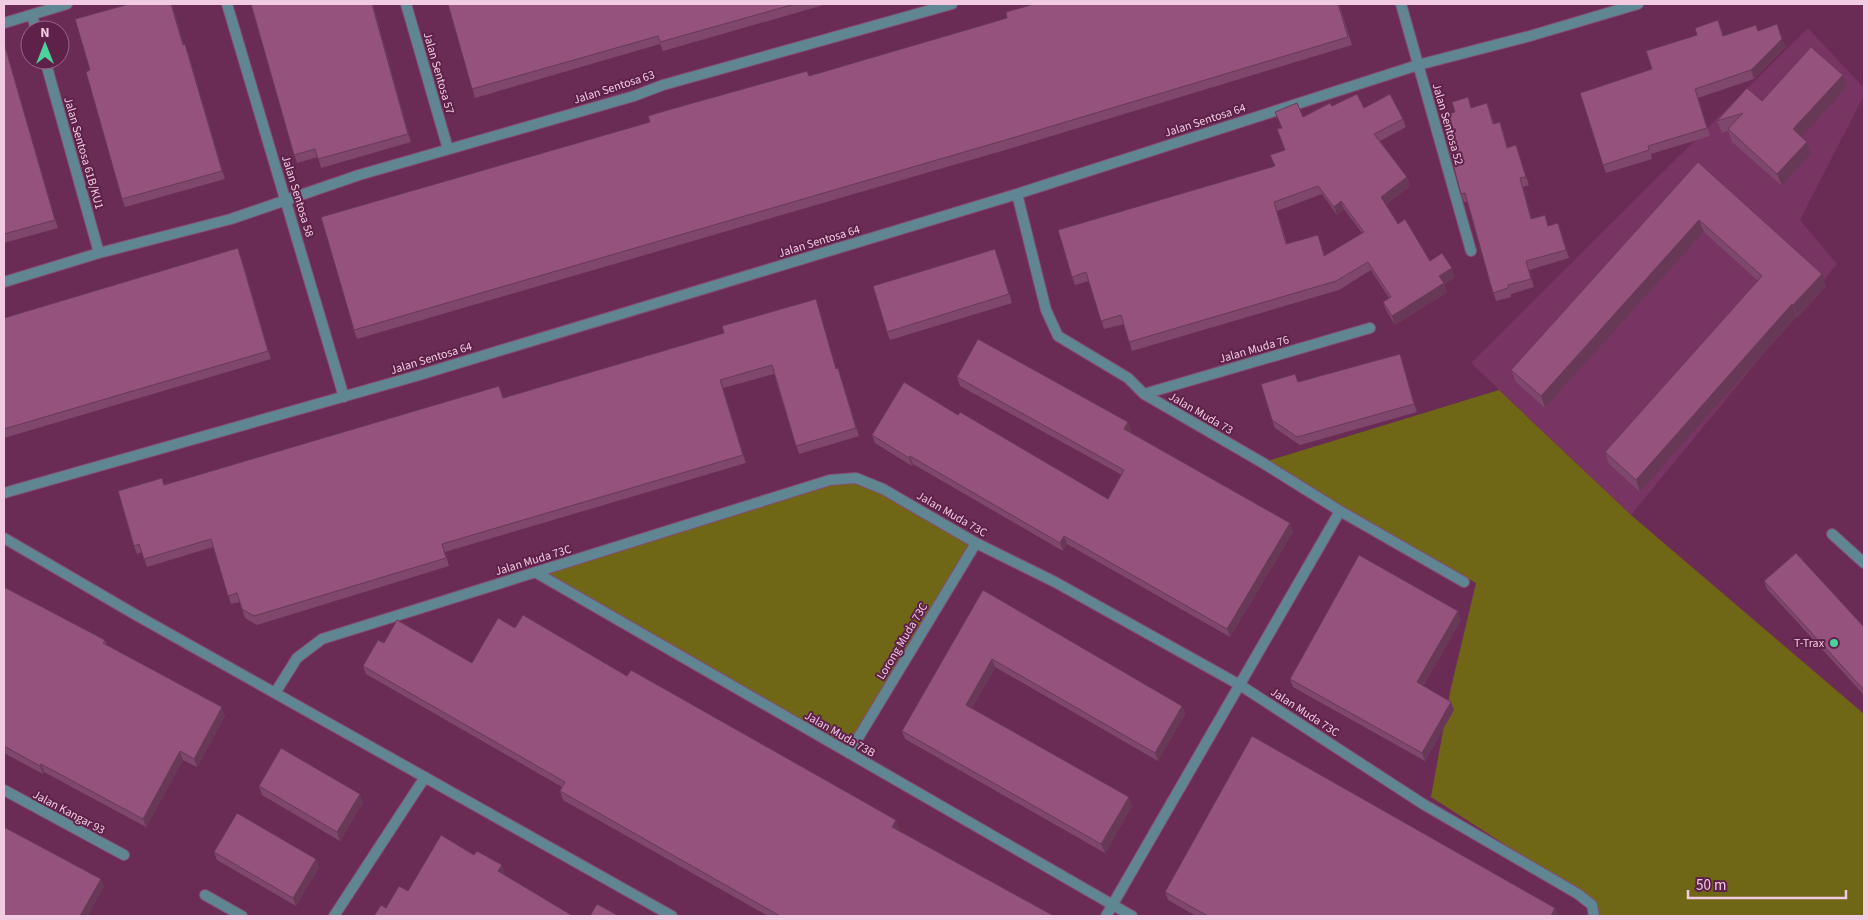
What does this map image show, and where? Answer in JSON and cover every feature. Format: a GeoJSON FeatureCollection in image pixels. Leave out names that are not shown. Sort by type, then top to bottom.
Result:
{"type":"FeatureCollection","features":[{"type":"Feature","properties":{"kind":"street"},"geometry":{"type":"LineString","coordinates":[[4,22],[67,4]]}},
{"type":"Feature","properties":{"kind":"street","name":"Jalan Sentosa 58"},"geometry":{"type":"LineString","coordinates":[[227,4],[344,397]]}},
{"type":"Feature","properties":{"kind":"street","name":"Jalan Sentosa 57"},"geometry":{"type":"LineString","coordinates":[[406,4],[448,149]]}},
{"type":"Feature","properties":{"kind":"street","name":"Jalan Sentosa 63"},"geometry":{"type":"LineString","coordinates":[[4,282],[99,253],[231,219],[359,175],[634,96],[663,85],[936,6],[952,4]]}},
{"type":"Feature","properties":{"kind":"street","name":"Jalan Sentosa 52"},"geometry":{"type":"LineString","coordinates":[[1401,4],[1472,251]]}},
{"type":"Feature","properties":{"kind":"street","name":"Jalan Sentosa 64"},"geometry":{"type":"LineString","coordinates":[[4,493],[344,397],[1017,194],[1418,65],[1530,36],[1638,4]]}},
{"type":"Feature","properties":{"kind":"street"},"geometry":{"type":"LineString","coordinates":[[32,15],[33,20]]}},
{"type":"Feature","properties":{"kind":"street","name":"Jalan Sentosa 61B/KU1"},"geometry":{"type":"LineString","coordinates":[[48,70],[99,253]]}},
{"type":"Feature","properties":{"kind":"street","name":"Jalan Muda 73"},"geometry":{"type":"LineString","coordinates":[[1017,194],[1046,310],[1058,336],[1128,378],[1144,394],[1263,463],[1340,512],[1464,582]]}},
{"type":"Feature","properties":{"kind":"street","name":"Jalan Muda 76"},"geometry":{"type":"LineString","coordinates":[[1144,394],[1370,328]]}},
{"type":"Feature","properties":{"kind":"street","name":"Jalan Muda 73C"},"geometry":{"type":"LineString","coordinates":[[275,693],[297,658],[322,639],[830,480],[856,478],[883,489],[976,543],[1055,582],[1240,685],[1422,804],[1578,894],[1592,905],[1594,916]]}},
{"type":"Feature","properties":{"kind":"street"},"geometry":{"type":"LineString","coordinates":[[1106,916],[1340,512]]}},
{"type":"Feature","properties":{"kind":"street"},"geometry":{"type":"LineString","coordinates":[[1832,534],[1864,563]]}},
{"type":"Feature","properties":{"kind":"street"},"geometry":{"type":"LineString","coordinates":[[4,538],[672,916]]}},
{"type":"Feature","properties":{"kind":"street","name":"Lorong Muda 73C"},"geometry":{"type":"LineString","coordinates":[[849,753],[976,543]]}},
{"type":"Feature","properties":{"kind":"street","name":"Jalan Muda 73B"},"geometry":{"type":"LineString","coordinates":[[535,572],[1132,916]]}},
{"type":"Feature","properties":{"kind":"street"},"geometry":{"type":"LineString","coordinates":[[334,916],[425,777]]}},
{"type":"Feature","properties":{"kind":"street","name":"Jalan Kangar 93"},"geometry":{"type":"LineString","coordinates":[[4,790],[124,855]]}},
{"type":"Feature","properties":{"kind":"street"},"geometry":{"type":"LineString","coordinates":[[205,895],[242,916]]}},
{"type":"Feature","properties":{"kind":"shaded area"},"geometry":{"type":"Polygon","coordinates":[[[1808,28],[1864,88],[1864,95],[1800,220],[1837,264],[1631,515],[1471,363],[1808,28]]]}},
{"type":"Feature","properties":{"kind":"shaded area"},"geometry":{"type":"Polygon","coordinates":[[[1499,390],[1631,515],[1864,714],[1864,916],[1597,916],[1587,897],[1431,797],[1450,692],[1476,583],[1264,462],[1499,390]]]}},
{"type":"Feature","properties":{"kind":"shaded area"},"geometry":{"type":"Polygon","coordinates":[[[856,478],[976,543],[849,753],[535,572],[830,480],[856,478]]]}},
{"type":"Feature","properties":{"kind":"building"},"geometry":{"type":"Polygon","coordinates":[[[129,4],[171,4],[183,45],[185,44],[222,171],[122,199],[86,72],[90,70],[75,19],[129,4]]]}},
{"type":"Feature","properties":{"kind":"building"},"geometry":{"type":"Polygon","coordinates":[[[251,4],[372,4],[408,134],[318,159],[315,149],[294,155],[251,4]]]}},
{"type":"Feature","properties":{"kind":"building"},"geometry":{"type":"Polygon","coordinates":[[[448,4],[795,4],[660,42],[658,36],[472,89],[448,4]]]}},
{"type":"Feature","properties":{"kind":"building"},"geometry":{"type":"Polygon","coordinates":[[[1034,4],[1338,4],[1348,37],[1019,136],[354,330],[321,217],[650,122],[648,116],[668,110],[807,71],[809,76],[1007,18],[1006,12],[1034,4]]]}},
{"type":"Feature","properties":{"kind":"building"},"geometry":{"type":"Polygon","coordinates":[[[1718,20],[1723,36],[1756,25],[1758,31],[1777,24],[1782,39],[1751,70],[1695,89],[1707,128],[1648,146],[1649,150],[1603,165],[1580,93],[1652,69],[1646,51],[1697,35],[1695,28],[1718,20]]]}},
{"type":"Feature","properties":{"kind":"building"},"geometry":{"type":"Polygon","coordinates":[[[4,43],[55,220],[4,234],[4,43]]]}},
{"type":"Feature","properties":{"kind":"building"},"geometry":{"type":"Polygon","coordinates":[[[1811,47],[1843,75],[1793,129],[1807,142],[1777,174],[1728,129],[1743,113],[1717,121],[1747,88],[1762,101],[1811,47]]]}},
{"type":"Feature","properties":{"kind":"building"},"geometry":{"type":"Polygon","coordinates":[[[1357,94],[1364,108],[1390,94],[1403,119],[1374,134],[1407,177],[1381,197],[1398,224],[1405,219],[1430,261],[1442,253],[1452,268],[1439,276],[1444,283],[1392,316],[1383,302],[1391,297],[1368,262],[1336,281],[1129,342],[1121,315],[1101,321],[1086,272],[1072,277],[1058,230],[1275,166],[1270,155],[1285,150],[1277,129],[1282,128],[1275,112],[1297,103],[1303,117],[1330,103],[1332,106],[1357,94]],[[1318,186],[1274,202],[1286,244],[1318,235],[1324,256],[1364,232],[1341,201],[1334,207],[1318,186]]]}},
{"type":"Feature","properties":{"kind":"building"},"geometry":{"type":"Polygon","coordinates":[[[1468,97],[1471,108],[1487,103],[1493,124],[1500,122],[1507,148],[1516,145],[1526,177],[1520,178],[1531,219],[1545,215],[1548,226],[1558,223],[1566,250],[1526,261],[1531,279],[1508,285],[1508,288],[1493,293],[1465,193],[1461,194],[1446,138],[1451,137],[1444,115],[1455,112],[1452,102],[1468,97]]]}},
{"type":"Feature","properties":{"kind":"building"},"geometry":{"type":"Polygon","coordinates":[[[1698,162],[1822,274],[1792,304],[1636,480],[1605,452],[1762,276],[1699,220],[1541,396],[1511,370],[1698,162]]]}},
{"type":"Feature","properties":{"kind":"building"},"geometry":{"type":"Polygon","coordinates":[[[238,248],[268,351],[4,429],[4,318],[238,248]]]}},
{"type":"Feature","properties":{"kind":"building"},"geometry":{"type":"Polygon","coordinates":[[[995,249],[1009,294],[887,332],[873,286],[995,249]]]}},
{"type":"Feature","properties":{"kind":"building"},"geometry":{"type":"Polygon","coordinates":[[[816,299],[836,369],[838,368],[856,428],[796,446],[772,365],[720,380],[743,455],[442,544],[446,558],[254,616],[242,609],[237,593],[228,596],[211,539],[144,559],[139,544],[134,546],[118,491],[162,478],[164,485],[499,386],[503,398],[724,333],[722,326],[816,299]]]}},
{"type":"Feature","properties":{"kind":"building"},"geometry":{"type":"Polygon","coordinates":[[[978,339],[1128,422],[1124,429],[1290,523],[1227,629],[1064,536],[1060,543],[910,456],[909,458],[872,435],[904,382],[958,415],[960,412],[1108,499],[1124,470],[957,377],[978,339]]]}},
{"type":"Feature","properties":{"kind":"building"},"geometry":{"type":"Polygon","coordinates":[[[1400,354],[1414,404],[1297,437],[1272,420],[1261,384],[1295,374],[1298,382],[1400,354]]]}},
{"type":"Feature","properties":{"kind":"building"},"geometry":{"type":"Polygon","coordinates":[[[1796,553],[1864,627],[1864,690],[1764,581],[1796,553]]]}},
{"type":"Feature","properties":{"kind":"building"},"geometry":{"type":"Polygon","coordinates":[[[1359,555],[1458,611],[1417,682],[1451,702],[1422,753],[1290,679],[1359,555]]]}},
{"type":"Feature","properties":{"kind":"building"},"geometry":{"type":"Polygon","coordinates":[[[4,587],[105,640],[103,643],[222,707],[194,759],[180,751],[143,819],[4,746],[4,587]]]}},
{"type":"Feature","properties":{"kind":"building"},"geometry":{"type":"Polygon","coordinates":[[[983,590],[1182,706],[1155,753],[992,659],[966,705],[1129,797],[1101,844],[902,731],[983,590]]]}},
{"type":"Feature","properties":{"kind":"building"},"geometry":{"type":"Polygon","coordinates":[[[523,615],[627,676],[631,670],[859,799],[896,820],[892,827],[1054,916],[780,916],[560,791],[565,782],[363,666],[378,640],[384,643],[397,620],[472,663],[498,618],[515,628],[523,615]]]}},
{"type":"Feature","properties":{"kind":"building"},"geometry":{"type":"Polygon","coordinates":[[[1252,736],[1555,908],[1551,916],[1208,916],[1165,892],[1252,736]]]}},
{"type":"Feature","properties":{"kind":"building"},"geometry":{"type":"Polygon","coordinates":[[[281,748],[360,794],[337,832],[259,786],[281,748]]]}},
{"type":"Feature","properties":{"kind":"building"},"geometry":{"type":"Polygon","coordinates":[[[237,813],[316,859],[293,898],[214,852],[237,813]]]}},
{"type":"Feature","properties":{"kind":"building"},"geometry":{"type":"Polygon","coordinates":[[[4,827],[101,879],[80,916],[4,916],[4,827]]]}},
{"type":"Feature","properties":{"kind":"building"},"geometry":{"type":"Polygon","coordinates":[[[441,835],[474,855],[477,851],[502,865],[498,871],[573,916],[374,916],[381,905],[386,908],[399,886],[408,891],[441,835]]]}},
{"type":"Feature","properties":{"kind":"building"},"geometry":{"type":"Polygon","coordinates":[[[597,904],[619,916],[590,916],[597,904]]]}},
{"type":"Feature","properties":{"kind":"place","name":"T-Trax"},"geometry":{"type":"Point","coordinates":[1834,643]}}]}
